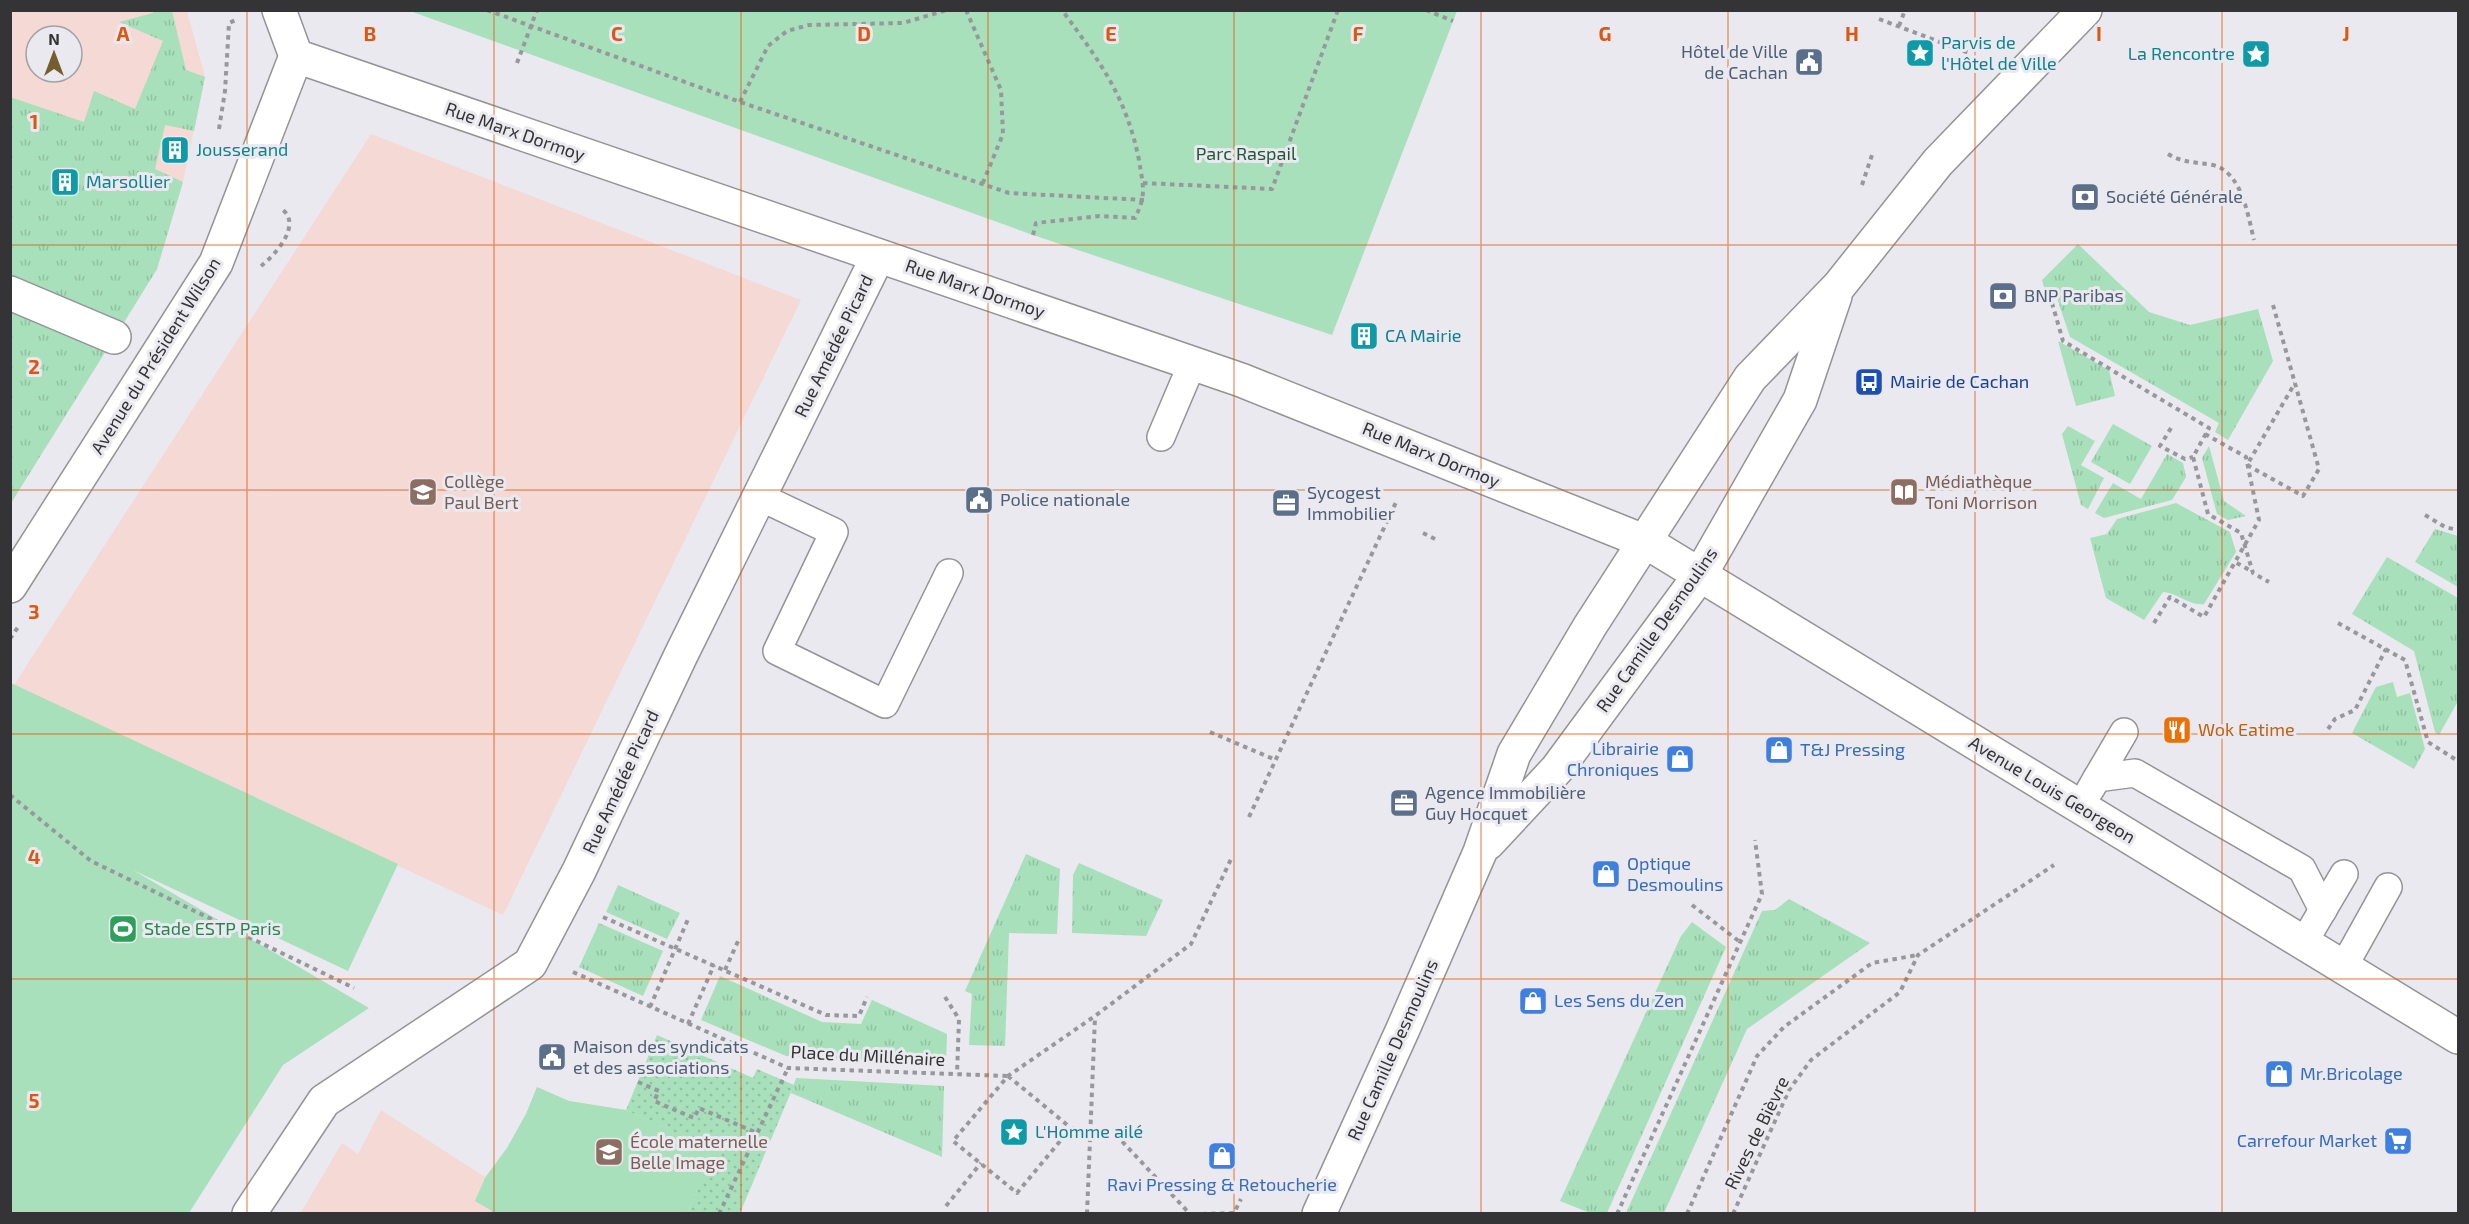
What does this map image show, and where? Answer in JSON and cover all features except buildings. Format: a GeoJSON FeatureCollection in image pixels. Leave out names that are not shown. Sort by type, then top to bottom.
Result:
{"type":"FeatureCollection","features":[{"type":"Feature","properties":{"kind":"main road","name":"Rue Camille Desmoulins"},"geometry":{"type":"LineString","coordinates":[[1319,1214],[1480,852],[1514,754],[1590,626],[1750,378],[1839,286],[1938,162],[2085,10]]}},
{"type":"Feature","properties":{"kind":"main road"},"geometry":{"type":"LineString","coordinates":[[264,13],[296,56]]}},
{"type":"Feature","properties":{"kind":"main road","name":"Rue Marx Dormoy"},"geometry":{"type":"LineString","coordinates":[[296,56],[1241,380],[1646,542]]}},
{"type":"Feature","properties":{"kind":"main road","name":"Avenue du Président Wilson"},"geometry":{"type":"LineString","coordinates":[[10,586],[216,263],[296,56]]}},
{"type":"Feature","properties":{"kind":"main road","name":"Rue Amédée Picard"},"geometry":{"type":"LineString","coordinates":[[249,1214],[324,1101],[530,964],[579,871],[759,496],[878,256]]}},
{"type":"Feature","properties":{"kind":"main road","name":"Rue Camille Desmoulins"},"geometry":{"type":"LineString","coordinates":[[1480,852],[1557,769],[1700,575],[1800,400],[1839,286]]}},
{"type":"Feature","properties":{"kind":"main road"},"geometry":{"type":"LineString","coordinates":[[10,293],[114,337]]}},
{"type":"Feature","properties":{"kind":"main road","name":"Avenue Louis Georgeon"},"geometry":{"type":"LineString","coordinates":[[1646,542],[2458,1036]]}},
{"type":"Feature","properties":{"kind":"lane"},"geometry":{"type":"LineString","coordinates":[[1161,436],[1192,364]]}},
{"type":"Feature","properties":{"kind":"lane"},"geometry":{"type":"LineString","coordinates":[[759,496],[834,532],[777,651],[885,704],[949,573]]}},
{"type":"Feature","properties":{"kind":"lane"},"geometry":{"type":"LineString","coordinates":[[2080,807],[2124,732]]}},
{"type":"Feature","properties":{"kind":"lane"},"geometry":{"type":"LineString","coordinates":[[2097,778],[2135,774],[2302,869],[2323,910]]}},
{"type":"Feature","properties":{"kind":"lane"},"geometry":{"type":"LineString","coordinates":[[2304,942],[2344,874]]}},
{"type":"Feature","properties":{"kind":"lane"},"geometry":{"type":"LineString","coordinates":[[2344,966],[2388,887]]}},
{"type":"Feature","properties":{"kind":"path"},"geometry":{"type":"LineString","coordinates":[[487,10],[740,102],[1009,193],[1144,200]]}},
{"type":"Feature","properties":{"kind":"path"},"geometry":{"type":"LineString","coordinates":[[518,63],[537,10]]}},
{"type":"Feature","properties":{"kind":"path"},"geometry":{"type":"LineString","coordinates":[[740,102],[768,46],[787,31],[809,25],[903,22],[947,10]]}},
{"type":"Feature","properties":{"kind":"path"},"geometry":{"type":"LineString","coordinates":[[966,10],[1001,90],[1003,134],[982,185]]}},
{"type":"Feature","properties":{"kind":"path"},"geometry":{"type":"LineString","coordinates":[[1033,235],[1036,223],[1099,216],[1135,218],[1144,200],[1143,183],[1130,119],[1100,61],[1062,10]]}},
{"type":"Feature","properties":{"kind":"path"},"geometry":{"type":"LineString","coordinates":[[1143,183],[1272,189],[1338,10]]}},
{"type":"Feature","properties":{"kind":"path"},"geometry":{"type":"LineString","coordinates":[[1426,10],[1453,21]]}},
{"type":"Feature","properties":{"kind":"path"},"geometry":{"type":"LineString","coordinates":[[1899,27],[1905,10]]}},
{"type":"Feature","properties":{"kind":"path"},"geometry":{"type":"LineString","coordinates":[[218,139],[225,91],[229,23],[264,13]]}},
{"type":"Feature","properties":{"kind":"path"},"geometry":{"type":"LineString","coordinates":[[1879,19],[1968,53]]}},
{"type":"Feature","properties":{"kind":"path"},"geometry":{"type":"LineString","coordinates":[[2168,154],[2179,160],[2216,166],[2227,173],[2241,195],[2254,240]]}},
{"type":"Feature","properties":{"kind":"path"},"geometry":{"type":"LineString","coordinates":[[2052,303],[2063,341],[2209,428],[2193,457],[2208,514],[2241,533],[2253,573]]}},
{"type":"Feature","properties":{"kind":"path"},"geometry":{"type":"LineString","coordinates":[[2247,465],[2303,496],[2319,469],[2273,305]]}},
{"type":"Feature","properties":{"kind":"path"},"geometry":{"type":"LineString","coordinates":[[2247,465],[2295,383]]}},
{"type":"Feature","properties":{"kind":"path"},"geometry":{"type":"LineString","coordinates":[[2170,428],[2160,446],[2185,459],[2193,457]]}},
{"type":"Feature","properties":{"kind":"path"},"geometry":{"type":"LineString","coordinates":[[2154,623],[2170,597],[2204,617],[2259,520],[2246,457],[2205,434]]}},
{"type":"Feature","properties":{"kind":"path"},"geometry":{"type":"LineString","coordinates":[[1249,817],[1396,500]]}},
{"type":"Feature","properties":{"kind":"path"},"geometry":{"type":"LineString","coordinates":[[2425,515],[2445,527],[2458,530]]}},
{"type":"Feature","properties":{"kind":"path"},"geometry":{"type":"LineString","coordinates":[[1423,533],[1439,541]]}},
{"type":"Feature","properties":{"kind":"path"},"geometry":{"type":"LineString","coordinates":[[2235,562],[2269,582]]}},
{"type":"Feature","properties":{"kind":"path"},"geometry":{"type":"LineString","coordinates":[[2338,623],[2405,660],[2428,742],[2458,761]]}},
{"type":"Feature","properties":{"kind":"path"},"geometry":{"type":"LineString","coordinates":[[2328,729],[2335,718],[2355,710],[2386,649]]}},
{"type":"Feature","properties":{"kind":"path"},"geometry":{"type":"LineString","coordinates":[[1210,732],[1276,760]]}},
{"type":"Feature","properties":{"kind":"path"},"geometry":{"type":"LineString","coordinates":[[10,795],[91,861],[354,988]]}},
{"type":"Feature","properties":{"kind":"path"},"geometry":{"type":"LineString","coordinates":[[1617,1214],[1762,894],[1755,840]]}},
{"type":"Feature","properties":{"kind":"path"},"geometry":{"type":"LineString","coordinates":[[1071,1128],[1017,1193],[954,1141],[1008,1076],[1095,1016],[1191,944],[1232,857]]}},
{"type":"Feature","properties":{"kind":"path"},"geometry":{"type":"LineString","coordinates":[[1687,1214],[1757,1056],[1784,1027],[1872,963],[1918,955],[2054,865]]}},
{"type":"Feature","properties":{"kind":"path"},"geometry":{"type":"LineString","coordinates":[[1692,905],[1740,942]]}},
{"type":"Feature","properties":{"kind":"path"},"geometry":{"type":"LineString","coordinates":[[594,913],[826,1014],[859,1016],[867,997]]}},
{"type":"Feature","properties":{"kind":"path"},"geometry":{"type":"LineString","coordinates":[[650,1007],[689,917]]}},
{"type":"Feature","properties":{"kind":"path"},"geometry":{"type":"LineString","coordinates":[[725,970],[739,939]]}},
{"type":"Feature","properties":{"kind":"path","name":"Rives de Bièvre"},"geometry":{"type":"LineString","coordinates":[[1733,1214],[1789,1090],[1811,1060],[1900,992],[1918,955]]}},
{"type":"Feature","properties":{"kind":"path"},"geometry":{"type":"LineString","coordinates":[[688,1024],[714,965]]}},
{"type":"Feature","properties":{"kind":"path","name":"Place du Millénaire"},"geometry":{"type":"LineString","coordinates":[[567,969],[788,1068],[1008,1076]]}},
{"type":"Feature","properties":{"kind":"path"},"geometry":{"type":"LineString","coordinates":[[945,997],[959,1019],[957,1074]]}},
{"type":"Feature","properties":{"kind":"path"},"geometry":{"type":"LineString","coordinates":[[1087,1214],[1095,1016]]}},
{"type":"Feature","properties":{"kind":"path"},"geometry":{"type":"LineString","coordinates":[[719,1214],[788,1068]]}},
{"type":"Feature","properties":{"kind":"path"},"geometry":{"type":"LineString","coordinates":[[1008,1076],[1071,1128],[1118,1137],[1190,1214]]}},
{"type":"Feature","properties":{"kind":"path"},"geometry":{"type":"LineString","coordinates":[[638,1082],[659,1091],[654,1101],[694,1118],[699,1108],[757,1133]]}},
{"type":"Feature","properties":{"kind":"path"},"geometry":{"type":"LineString","coordinates":[[946,1206],[981,1163]]}},
{"type":"Feature","properties":{"kind":"path"},"geometry":{"type":"LineString","coordinates":[[1202,1214],[1234,1213],[1240,1199]]}},
{"type":"Feature","properties":{"kind":"shaded area"},"geometry":{"type":"Polygon","coordinates":[[[11,11],[187,11],[205,77],[183,182],[157,269],[11,503],[11,11]]]}},
{"type":"Feature","properties":{"kind":"shaded area","name":"Collège Paul Bert"},"geometry":{"type":"Polygon","coordinates":[[[371,134],[801,300],[503,915],[14,685],[371,134]]]}},
{"type":"Feature","properties":{"kind":"shaded area","name":"École maternelle Belle Image"},"geometry":{"type":"Polygon","coordinates":[[[537,1087],[569,1101],[626,1110],[687,1213],[300,1214],[342,1143],[358,1154],[381,1110],[485,1177],[507,1148],[526,1114],[537,1087]]]}},
{"type":"Feature","properties":{"kind":"green space"},"geometry":{"type":"Polygon","coordinates":[[[153,11],[172,11],[186,70],[205,77],[194,131],[165,125],[155,169],[183,182],[157,269],[123,324],[11,280],[10,97],[84,122],[94,91],[135,109],[163,41],[119,22],[153,13],[153,11]]]}},
{"type":"Feature","properties":{"kind":"green space","name":"Parc Raspail"},"geometry":{"type":"Polygon","coordinates":[[[410,11],[1457,11],[1332,335],[1033,235],[410,11]]]}},
{"type":"Feature","properties":{"kind":"green space"},"geometry":{"type":"Polygon","coordinates":[[[2078,244],[2149,312],[2190,325],[2258,309],[2273,361],[2228,440],[2215,432],[2219,423],[2070,337],[2056,295],[2047,297],[2042,280],[2078,244]]]}},
{"type":"Feature","properties":{"kind":"green space"},"geometry":{"type":"Polygon","coordinates":[[[11,305],[109,346],[11,503],[11,305]]]}},
{"type":"Feature","properties":{"kind":"green space"},"geometry":{"type":"Polygon","coordinates":[[[2058,341],[2109,370],[2115,396],[2076,406],[2058,341]]]}},
{"type":"Feature","properties":{"kind":"green space"},"geometry":{"type":"Polygon","coordinates":[[[2113,424],[2152,446],[2130,484],[2091,462],[2113,424]]]}},
{"type":"Feature","properties":{"kind":"green space"},"geometry":{"type":"Polygon","coordinates":[[[2068,426],[2095,441],[2081,465],[2104,478],[2088,509],[2081,505],[2062,434],[2068,426]]]}},
{"type":"Feature","properties":{"kind":"green space"},"geometry":{"type":"Polygon","coordinates":[[[2209,446],[2224,501],[2246,516],[2228,520],[2217,514],[2202,458],[2209,446]]]}},
{"type":"Feature","properties":{"kind":"green space"},"geometry":{"type":"Polygon","coordinates":[[[2167,454],[2183,463],[2186,477],[2172,500],[2104,518],[2095,513],[2113,483],[2141,499],[2167,454]]]}},
{"type":"Feature","properties":{"kind":"green space"},"geometry":{"type":"Polygon","coordinates":[[[2176,503],[2230,532],[2236,552],[2204,604],[2193,603],[2163,592],[2144,620],[2106,598],[2090,538],[2107,534],[2117,519],[2176,503]]]}},
{"type":"Feature","properties":{"kind":"green space"},"geometry":{"type":"Polygon","coordinates":[[[2435,529],[2458,536],[2458,587],[2415,562],[2435,529]]]}},
{"type":"Feature","properties":{"kind":"green space"},"geometry":{"type":"Polygon","coordinates":[[[2387,557],[2458,598],[2458,701],[2439,735],[2435,732],[2414,651],[2352,614],[2387,557]]]}},
{"type":"Feature","properties":{"kind":"green space"},"geometry":{"type":"Polygon","coordinates":[[[2393,682],[2397,697],[2410,693],[2425,749],[2414,769],[2352,733],[2376,687],[2393,682]]]}},
{"type":"Feature","properties":{"kind":"green space","name":"Stade ESTP Paris"},"geometry":{"type":"Polygon","coordinates":[[[11,683],[398,864],[348,971],[133,870],[369,1008],[283,1065],[189,1213],[11,1213],[11,683]]]}},
{"type":"Feature","properties":{"kind":"green space"},"geometry":{"type":"Polygon","coordinates":[[[1026,854],[1060,869],[1057,934],[1009,933],[1005,1046],[969,1045],[972,994],[965,991],[1026,854]]]}},
{"type":"Feature","properties":{"kind":"green space"},"geometry":{"type":"Polygon","coordinates":[[[1079,863],[1163,900],[1146,936],[1072,933],[1073,875],[1079,863]]]}},
{"type":"Feature","properties":{"kind":"green space"},"geometry":{"type":"Polygon","coordinates":[[[618,885],[680,913],[667,939],[606,912],[618,885]]]}},
{"type":"Feature","properties":{"kind":"green space"},"geometry":{"type":"Polygon","coordinates":[[[1789,899],[1870,943],[1747,1029],[1664,1213],[1626,1213],[1762,911],[1775,910],[1789,899]]]}},
{"type":"Feature","properties":{"kind":"green space"},"geometry":{"type":"Polygon","coordinates":[[[1692,922],[1726,947],[1607,1213],[1590,1213],[1560,1201],[1681,936],[1692,922]]]}},
{"type":"Feature","properties":{"kind":"green space"},"geometry":{"type":"Polygon","coordinates":[[[599,923],[663,951],[643,996],[579,967],[599,923]]]}},
{"type":"Feature","properties":{"kind":"green space"},"geometry":{"type":"Polygon","coordinates":[[[720,976],[822,1022],[861,1024],[872,1000],[947,1034],[946,1064],[786,1056],[701,1020],[720,976]]]}},
{"type":"Feature","properties":{"kind":"green space"},"geometry":{"type":"Polygon","coordinates":[[[657,1035],[753,1078],[757,1069],[794,1085],[740,1213],[687,1213],[715,1150],[626,1110],[657,1035]]]}},
{"type":"Feature","properties":{"kind":"green space"},"geometry":{"type":"Polygon","coordinates":[[[796,1078],[944,1086],[942,1157],[791,1093],[796,1078]]]}},
{"type":"Feature","properties":{"kind":"green space","name":"École maternelle Belle Image"},"geometry":{"type":"Polygon","coordinates":[[[537,1087],[569,1101],[626,1110],[716,1150],[687,1213],[491,1213],[492,1211],[475,1201],[485,1178],[507,1148],[526,1114],[537,1087]]]}},
{"type":"Feature","properties":{"kind":"place","name":"Parvis de l'Hôtel de Ville"},"geometry":{"type":"Point","coordinates":[1920,53]}},
{"type":"Feature","properties":{"kind":"place","name":"La Rencontre"},"geometry":{"type":"Point","coordinates":[2256,54]}},
{"type":"Feature","properties":{"kind":"place","name":"Hôtel de Ville de Cachan"},"geometry":{"type":"Point","coordinates":[1809,62]}},
{"type":"Feature","properties":{"kind":"place","name":"Jousserand"},"geometry":{"type":"Point","coordinates":[175,150]}},
{"type":"Feature","properties":{"kind":"place","name":"Marsollier"},"geometry":{"type":"Point","coordinates":[65,182]}},
{"type":"Feature","properties":{"kind":"place","name":"Société Générale"},"geometry":{"type":"Point","coordinates":[2085,197]}},
{"type":"Feature","properties":{"kind":"place","name":"BNP Paribas"},"geometry":{"type":"Point","coordinates":[2003,296]}},
{"type":"Feature","properties":{"kind":"place","name":"CA Mairie"},"geometry":{"type":"Point","coordinates":[1364,336]}},
{"type":"Feature","properties":{"kind":"place","name":"Mairie de Cachan"},"geometry":{"type":"Point","coordinates":[1869,382]}},
{"type":"Feature","properties":{"kind":"place","name":"Collège Paul Bert"},"geometry":{"type":"Point","coordinates":[423,492]}},
{"type":"Feature","properties":{"kind":"place","name":"Médiathèque Toni Morrison"},"geometry":{"type":"Point","coordinates":[1904,492]}},
{"type":"Feature","properties":{"kind":"place","name":"Police nationale"},"geometry":{"type":"Point","coordinates":[979,500]}},
{"type":"Feature","properties":{"kind":"place","name":"Sycogest Immobilier"},"geometry":{"type":"Point","coordinates":[1286,503]}},
{"type":"Feature","properties":{"kind":"place","name":"Wok Eatime"},"geometry":{"type":"Point","coordinates":[2177,730]}},
{"type":"Feature","properties":{"kind":"place","name":"T&J Pressing"},"geometry":{"type":"Point","coordinates":[1779,750]}},
{"type":"Feature","properties":{"kind":"place","name":"Librairie Chroniques"},"geometry":{"type":"Point","coordinates":[1680,759]}},
{"type":"Feature","properties":{"kind":"place","name":"Agence Immobilière Guy Hocquet"},"geometry":{"type":"Point","coordinates":[1404,803]}},
{"type":"Feature","properties":{"kind":"place","name":"Optique Desmoulins"},"geometry":{"type":"Point","coordinates":[1606,874]}},
{"type":"Feature","properties":{"kind":"place","name":"Stade ESTP Paris"},"geometry":{"type":"Point","coordinates":[123,929]}},
{"type":"Feature","properties":{"kind":"place","name":"Les Sens du Zen"},"geometry":{"type":"Point","coordinates":[1533,1001]}},
{"type":"Feature","properties":{"kind":"place","name":"Maison des syndicats et des associations"},"geometry":{"type":"Point","coordinates":[552,1057]}},
{"type":"Feature","properties":{"kind":"place","name":"Mr.Bricolage"},"geometry":{"type":"Point","coordinates":[2279,1074]}},
{"type":"Feature","properties":{"kind":"place","name":"L'Homme ailé"},"geometry":{"type":"Point","coordinates":[1014,1132]}},
{"type":"Feature","properties":{"kind":"place","name":"Carrefour Market"},"geometry":{"type":"Point","coordinates":[2398,1141]}},
{"type":"Feature","properties":{"kind":"place","name":"École maternelle Belle Image"},"geometry":{"type":"Point","coordinates":[609,1152]}},
{"type":"Feature","properties":{"kind":"place","name":"Ravi Pressing & Retoucherie"},"geometry":{"type":"Point","coordinates":[1222,1156]}}]}
